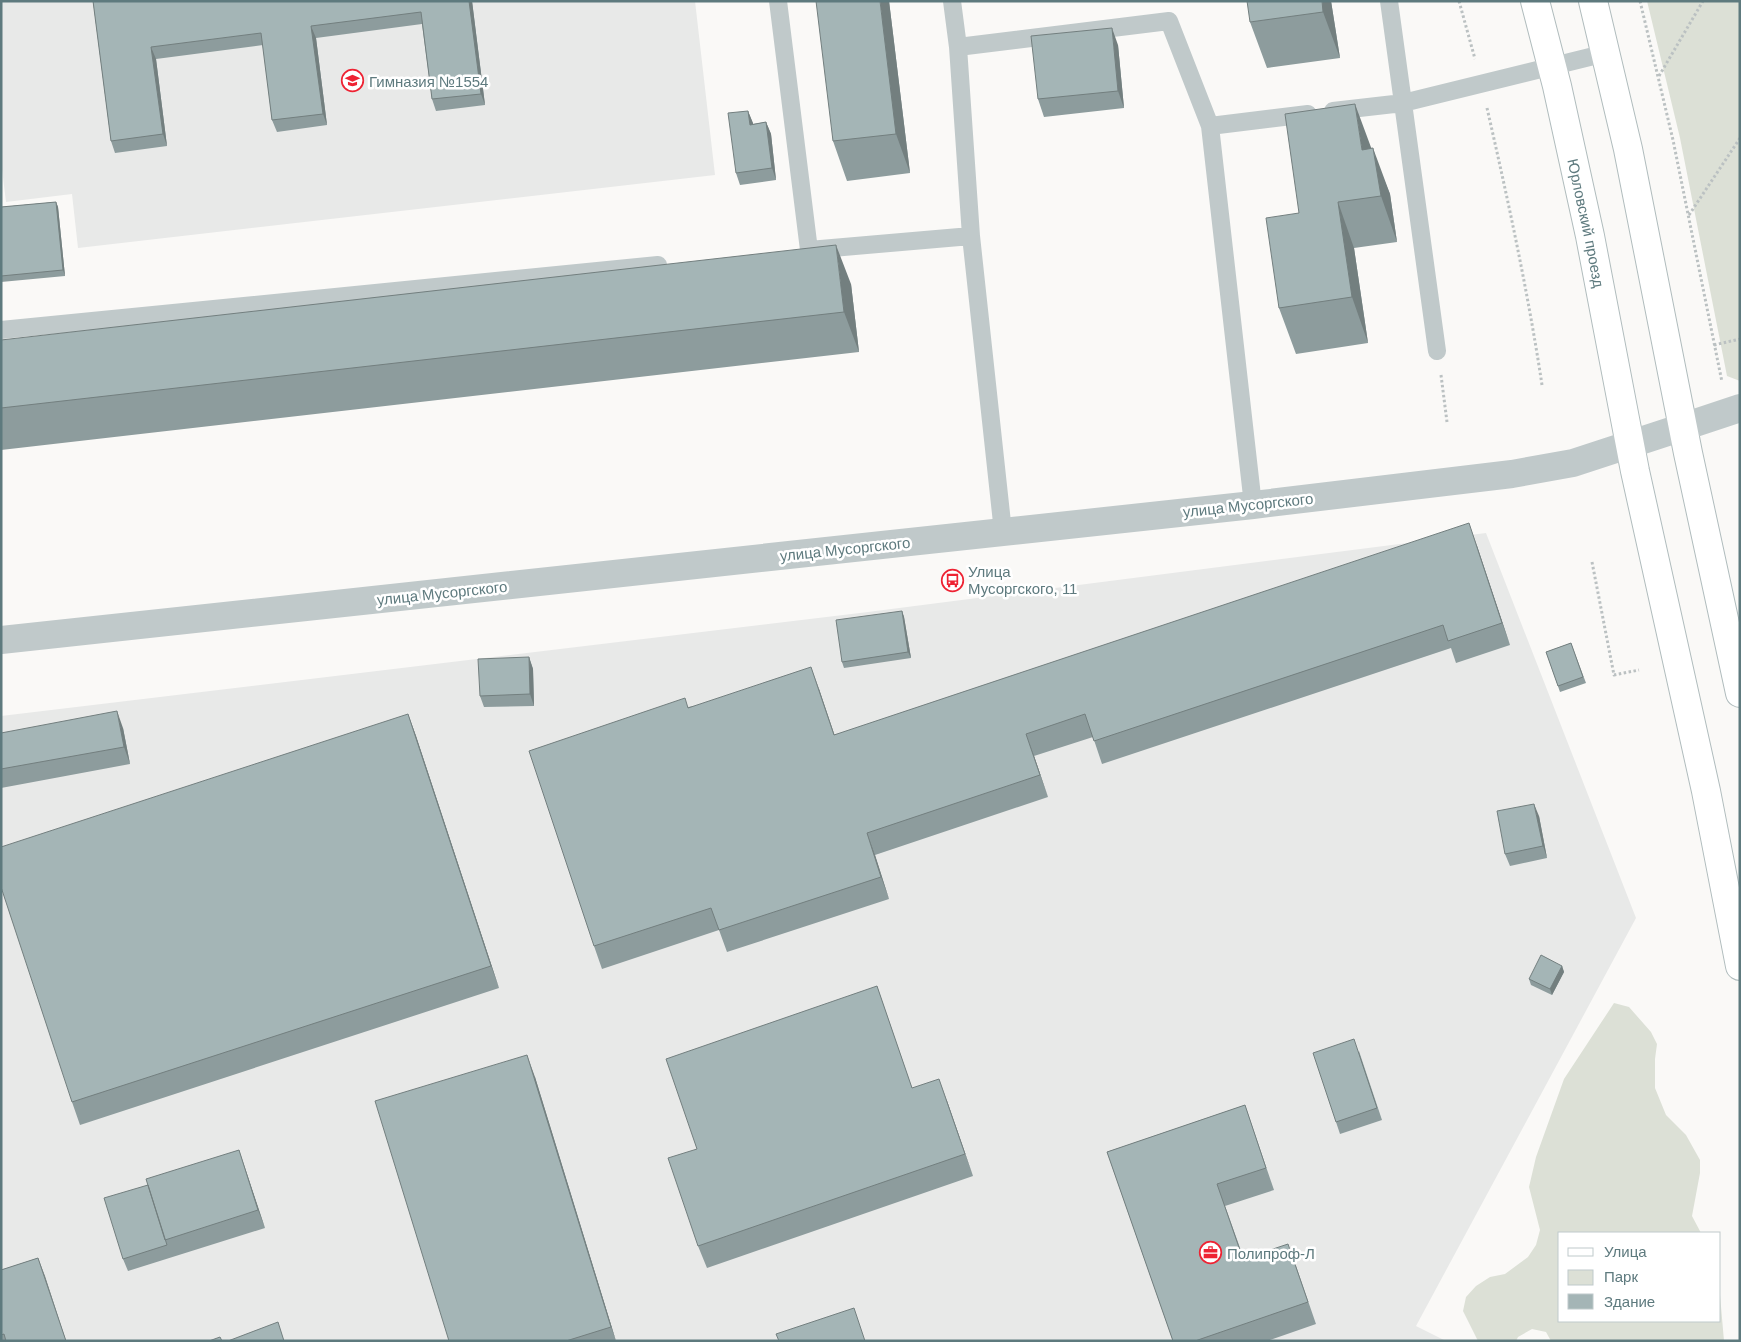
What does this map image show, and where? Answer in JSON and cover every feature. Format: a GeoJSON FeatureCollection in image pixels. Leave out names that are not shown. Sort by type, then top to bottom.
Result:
{"type":"FeatureCollection","features":[{"type":"Feature","properties":{"kind":"main road","name":"Юрловский проезд"},"geometry":{"type":"LineString","coordinates":[[1535,1],[1552,65],[1590,236],[1637,481],[1706,791],[1740,966]]}},
{"type":"Feature","properties":{"kind":"main road"},"geometry":{"type":"LineString","coordinates":[[1593,1],[1644,225],[1683,427],[1740,693]]}},
{"type":"Feature","properties":{"kind":"street","name":"улица Мусоргского"},"geometry":{"type":"LineString","coordinates":[[1,640],[1253,505],[1543,469],[1572,463],[1734,410]]}},
{"type":"Feature","properties":{"kind":"lane"},"geometry":{"type":"LineString","coordinates":[[778,1],[809,250]]}},
{"type":"Feature","properties":{"kind":"lane"},"geometry":{"type":"LineString","coordinates":[[952,1],[958,47],[971,236],[1004,532]]}},
{"type":"Feature","properties":{"kind":"lane"},"geometry":{"type":"LineString","coordinates":[[1389,1],[1438,352]]}},
{"type":"Feature","properties":{"kind":"lane"},"geometry":{"type":"LineString","coordinates":[[958,47],[1169,21],[1210,126],[1253,505]]}},
{"type":"Feature","properties":{"kind":"lane"},"geometry":{"type":"LineString","coordinates":[[1210,126],[1403,103],[1606,52]]}},
{"type":"Feature","properties":{"kind":"lane"},"geometry":{"type":"LineString","coordinates":[[790,252],[971,236]]}},
{"type":"Feature","properties":{"kind":"lane"},"geometry":{"type":"LineString","coordinates":[[1,330],[671,264]]}},
{"type":"Feature","properties":{"kind":"path"},"geometry":{"type":"LineString","coordinates":[[1459,1],[1481,82],[1518,250],[1542,385]]}},
{"type":"Feature","properties":{"kind":"path"},"geometry":{"type":"LineString","coordinates":[[1640,1],[1658,76],[1714,345],[1734,410]]}},
{"type":"Feature","properties":{"kind":"path"},"geometry":{"type":"LineString","coordinates":[[1658,76],[1703,1]]}},
{"type":"Feature","properties":{"kind":"path"},"geometry":{"type":"LineString","coordinates":[[1688,216],[1740,138]]}},
{"type":"Feature","properties":{"kind":"path"},"geometry":{"type":"LineString","coordinates":[[1714,345],[1740,339]]}},
{"type":"Feature","properties":{"kind":"path"},"geometry":{"type":"LineString","coordinates":[[1438,352],[1447,422]]}},
{"type":"Feature","properties":{"kind":"path"},"geometry":{"type":"LineString","coordinates":[[1592,562],[1614,675],[1638,670]]}},
{"type":"Feature","properties":{"kind":"shaded area","name":"Гимназия №1554"},"geometry":{"type":"Polygon","coordinates":[[[1,1],[695,1],[715,175],[78,248],[72,194],[6,202],[1,161],[1,1]]]}},
{"type":"Feature","properties":{"kind":"shaded area"},"geometry":{"type":"Polygon","coordinates":[[[1486,533],[1636,918],[1416,1326],[1446,1341],[1,1341],[1,716],[868,612],[1486,533]]]}},
{"type":"Feature","properties":{"kind":"green space"},"geometry":{"type":"Polygon","coordinates":[[[1647,1],[1740,1],[1740,381],[1727,376],[1680,138],[1647,1]]]}},
{"type":"Feature","properties":{"kind":"green space"},"geometry":{"type":"Polygon","coordinates":[[[1614,1003],[1629,1007],[1651,1032],[1657,1044],[1655,1088],[1666,1115],[1686,1135],[1700,1160],[1700,1173],[1692,1216],[1700,1232],[1558,1232],[1558,1322],[1721,1322],[1721,1306],[1724,1341],[1551,1341],[1546,1332],[1532,1329],[1518,1337],[1516,1341],[1478,1341],[1463,1311],[1466,1297],[1476,1286],[1490,1277],[1505,1274],[1528,1257],[1536,1245],[1540,1230],[1529,1187],[1536,1157],[1564,1079],[1614,1003]]]}},
{"type":"Feature","properties":{"kind":"building"},"geometry":{"type":"Polygon","coordinates":[[[93,1],[469,1],[481,94],[432,99],[421,12],[311,26],[323,114],[272,120],[261,33],[151,47],[163,134],[111,141],[93,1]]]}},
{"type":"Feature","properties":{"kind":"building"},"geometry":{"type":"Polygon","coordinates":[[[816,1],[880,1],[896,134],[833,141],[816,1]]]}},
{"type":"Feature","properties":{"kind":"building"},"geometry":{"type":"Polygon","coordinates":[[[1247,1],[1322,1],[1323,12],[1250,22],[1247,1]]]}},
{"type":"Feature","properties":{"kind":"building"},"geometry":{"type":"Polygon","coordinates":[[[1112,28],[1118,91],[1038,99],[1031,36],[1112,28]]]}},
{"type":"Feature","properties":{"kind":"building"},"geometry":{"type":"Polygon","coordinates":[[[1355,104],[1362,150],[1373,148],[1381,196],[1338,202],[1352,297],[1279,308],[1266,218],[1299,213],[1285,114],[1355,104]]]}},
{"type":"Feature","properties":{"kind":"building"},"geometry":{"type":"Polygon","coordinates":[[[748,111],[750,125],[766,122],[772,168],[736,173],[728,113],[748,111]]]}},
{"type":"Feature","properties":{"kind":"building"},"geometry":{"type":"Polygon","coordinates":[[[56,202],[63,270],[1,276],[1,207],[56,202]]]}},
{"type":"Feature","properties":{"kind":"building"},"geometry":{"type":"Polygon","coordinates":[[[836,245],[844,312],[1,408],[1,340],[836,245]]]}},
{"type":"Feature","properties":{"kind":"building"},"geometry":{"type":"Polygon","coordinates":[[[1469,523],[1502,623],[1448,641],[1443,625],[1094,741],[1085,714],[1026,734],[1040,775],[867,833],[881,877],[719,930],[711,908],[594,946],[529,751],[685,698],[688,708],[811,667],[834,735],[1469,523]]]}},
{"type":"Feature","properties":{"kind":"building"},"geometry":{"type":"Polygon","coordinates":[[[902,611],[908,652],[842,662],[836,620],[902,611]]]}},
{"type":"Feature","properties":{"kind":"building"},"geometry":{"type":"Polygon","coordinates":[[[1571,643],[1583,677],[1558,686],[1546,652],[1571,643]]]}},
{"type":"Feature","properties":{"kind":"building"},"geometry":{"type":"Polygon","coordinates":[[[529,657],[530,694],[480,696],[478,659],[529,657]]]}},
{"type":"Feature","properties":{"kind":"building"},"geometry":{"type":"Polygon","coordinates":[[[117,711],[124,747],[1,769],[1,733],[117,711]]]}},
{"type":"Feature","properties":{"kind":"building"},"geometry":{"type":"Polygon","coordinates":[[[408,714],[491,966],[72,1102],[1,887],[1,847],[408,714]]]}},
{"type":"Feature","properties":{"kind":"building"},"geometry":{"type":"Polygon","coordinates":[[[1534,804],[1543,846],[1505,854],[1497,811],[1534,804]]]}},
{"type":"Feature","properties":{"kind":"building"},"geometry":{"type":"Polygon","coordinates":[[[1541,955],[1562,966],[1550,989],[1529,979],[1541,955]]]}},
{"type":"Feature","properties":{"kind":"building"},"geometry":{"type":"Polygon","coordinates":[[[877,986],[912,1088],[939,1079],[965,1154],[698,1246],[668,1158],[697,1149],[666,1059],[877,986]]]}},
{"type":"Feature","properties":{"kind":"building"},"geometry":{"type":"Polygon","coordinates":[[[1354,1039],[1377,1108],[1336,1122],[1313,1053],[1354,1039]]]}},
{"type":"Feature","properties":{"kind":"building"},"geometry":{"type":"Polygon","coordinates":[[[527,1055],[611,1327],[566,1341],[449,1341],[375,1101],[527,1055]]]}},
{"type":"Feature","properties":{"kind":"building"},"geometry":{"type":"Polygon","coordinates":[[[1245,1105],[1266,1168],[1217,1184],[1243,1259],[1288,1244],[1308,1302],[1195,1341],[1173,1341],[1107,1152],[1245,1105]]]}},
{"type":"Feature","properties":{"kind":"building"},"geometry":{"type":"Polygon","coordinates":[[[239,1150],[258,1210],[165,1240],[146,1179],[239,1150]]]}},
{"type":"Feature","properties":{"kind":"building"},"geometry":{"type":"Polygon","coordinates":[[[148,1185],[167,1245],[123,1259],[104,1198],[148,1185]]]}},
{"type":"Feature","properties":{"kind":"building"},"geometry":{"type":"Polygon","coordinates":[[[38,1258],[66,1341],[6,1341],[4,1334],[1,1335],[1,1270],[38,1258]]]}},
{"type":"Feature","properties":{"kind":"building"},"geometry":{"type":"Polygon","coordinates":[[[854,1308],[865,1341],[779,1341],[776,1334],[854,1308]]]}},
{"type":"Feature","properties":{"kind":"building"},"geometry":{"type":"Polygon","coordinates":[[[278,1322],[284,1341],[228,1341],[278,1322]]]}},
{"type":"Feature","properties":{"kind":"building"},"geometry":{"type":"Polygon","coordinates":[[[220,1337],[222,1341],[209,1341],[220,1337]]]}},
{"type":"Feature","properties":{"kind":"place","name":"Гимназия №1554"},"geometry":{"type":"Point","coordinates":[353,81]}},
{"type":"Feature","properties":{"kind":"place","name":"Улица Мусоргского, 11"},"geometry":{"type":"Point","coordinates":[952,580]}},
{"type":"Feature","properties":{"kind":"place","name":"Полипроф-Л"},"geometry":{"type":"Point","coordinates":[1211,1253]}}]}
